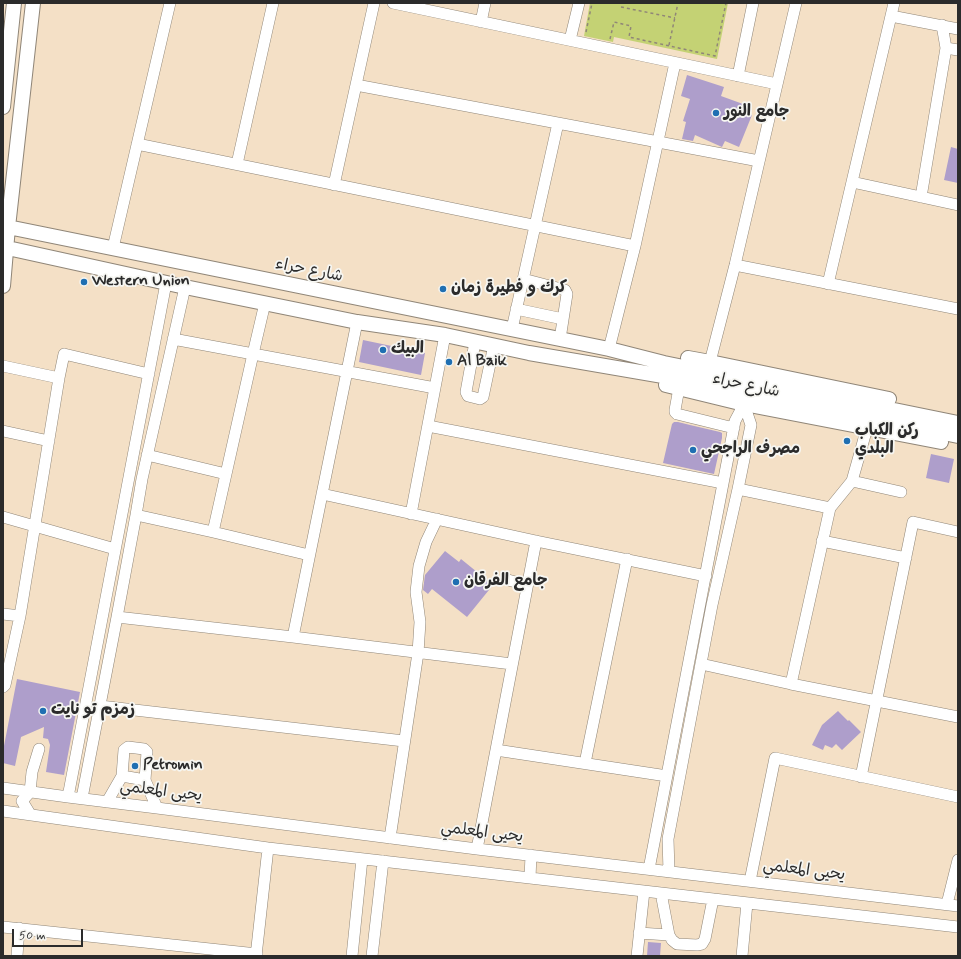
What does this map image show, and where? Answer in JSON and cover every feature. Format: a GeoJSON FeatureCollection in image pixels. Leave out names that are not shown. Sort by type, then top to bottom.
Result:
{"type":"FeatureCollection","features":[{"type":"Feature","properties":{"kind":"main road"},"geometry":{"type":"LineString","coordinates":[[3,107],[14,3]]}},
{"type":"Feature","properties":{"kind":"main road"},"geometry":{"type":"LineString","coordinates":[[3,286],[5,226],[33,3]]}},
{"type":"Feature","properties":{"kind":"main road"},"geometry":{"type":"LineString","coordinates":[[11,33],[29,35]]}},
{"type":"Feature","properties":{"kind":"main road"},"geometry":{"type":"LineString","coordinates":[[3,83],[9,48]]}},
{"type":"Feature","properties":{"kind":"main road","name":"شارع حراء"},"geometry":{"type":"LineString","coordinates":[[5,226],[560,339],[609,348],[657,353],[710,362],[958,413]]}},
{"type":"Feature","properties":{"kind":"main road","name":"شارع حراء"},"geometry":{"type":"LineString","coordinates":[[5,247],[185,288],[357,322],[445,335],[494,345],[744,404],[958,446]]}},
{"type":"Feature","properties":{"kind":"main road","name":"شارع حراء"},"geometry":{"type":"LineString","coordinates":[[609,348],[664,369],[958,436]]}},
{"type":"Feature","properties":{"kind":"main road","name":"شارع حراء"},"geometry":{"type":"LineString","coordinates":[[529,353],[664,369],[958,423]]}},
{"type":"Feature","properties":{"kind":"street"},"geometry":{"type":"LineString","coordinates":[[113,248],[170,3]]}},
{"type":"Feature","properties":{"kind":"street"},"geometry":{"type":"LineString","coordinates":[[237,164],[273,3]]}},
{"type":"Feature","properties":{"kind":"street"},"geometry":{"type":"LineString","coordinates":[[334,185],[374,3]]}},
{"type":"Feature","properties":{"kind":"street"},"geometry":{"type":"LineString","coordinates":[[393,3],[777,84]]}},
{"type":"Feature","properties":{"kind":"street"},"geometry":{"type":"LineString","coordinates":[[481,22],[485,3]]}},
{"type":"Feature","properties":{"kind":"street"},"geometry":{"type":"LineString","coordinates":[[570,40],[579,3]]}},
{"type":"Feature","properties":{"kind":"street"},"geometry":{"type":"LineString","coordinates":[[738,76],[753,3]]}},
{"type":"Feature","properties":{"kind":"street"},"geometry":{"type":"LineString","coordinates":[[710,362],[735,265],[796,3]]}},
{"type":"Feature","properties":{"kind":"street"},"geometry":{"type":"LineString","coordinates":[[828,284],[894,3]]}},
{"type":"Feature","properties":{"kind":"street"},"geometry":{"type":"LineString","coordinates":[[891,16],[958,29]]}},
{"type":"Feature","properties":{"kind":"street"},"geometry":{"type":"LineString","coordinates":[[921,197],[946,48],[942,26]]}},
{"type":"Feature","properties":{"kind":"street"},"geometry":{"type":"LineString","coordinates":[[946,48],[958,50]]}},
{"type":"Feature","properties":{"kind":"street"},"geometry":{"type":"LineString","coordinates":[[609,348],[635,246],[675,63]]}},
{"type":"Feature","properties":{"kind":"street"},"geometry":{"type":"LineString","coordinates":[[356,85],[759,161]]}},
{"type":"Feature","properties":{"kind":"street"},"geometry":{"type":"LineString","coordinates":[[512,329],[558,123]]}},
{"type":"Feature","properties":{"kind":"street"},"geometry":{"type":"LineString","coordinates":[[137,144],[635,246]]}},
{"type":"Feature","properties":{"kind":"street"},"geometry":{"type":"LineString","coordinates":[[852,182],[958,205]]}},
{"type":"Feature","properties":{"kind":"street"},"geometry":{"type":"LineString","coordinates":[[735,265],[958,310]]}},
{"type":"Feature","properties":{"kind":"street"},"geometry":{"type":"LineString","coordinates":[[523,279],[565,290],[566,294],[560,339]]}},
{"type":"Feature","properties":{"kind":"street"},"geometry":{"type":"LineString","coordinates":[[68,797],[166,283]]}},
{"type":"Feature","properties":{"kind":"street"},"geometry":{"type":"LineString","coordinates":[[82,798],[142,479],[185,288]]}},
{"type":"Feature","properties":{"kind":"street"},"geometry":{"type":"LineString","coordinates":[[213,532],[266,303]]}},
{"type":"Feature","properties":{"kind":"street"},"geometry":{"type":"LineString","coordinates":[[516,309],[563,320]]}},
{"type":"Feature","properties":{"kind":"street"},"geometry":{"type":"LineString","coordinates":[[293,637],[357,322]]}},
{"type":"Feature","properties":{"kind":"street"},"geometry":{"type":"LineString","coordinates":[[411,514],[445,335]]}},
{"type":"Feature","properties":{"kind":"street"},"geometry":{"type":"LineString","coordinates":[[173,339],[435,388]]}},
{"type":"Feature","properties":{"kind":"street"},"geometry":{"type":"LineString","coordinates":[[475,342],[466,392],[468,396],[480,399],[482,397],[494,345]]}},
{"type":"Feature","properties":{"kind":"street"},"geometry":{"type":"LineString","coordinates":[[3,687],[5,685],[20,616],[64,354],[148,374]]}},
{"type":"Feature","properties":{"kind":"street"},"geometry":{"type":"LineString","coordinates":[[471,364],[489,368]]}},
{"type":"Feature","properties":{"kind":"street"},"geometry":{"type":"LineString","coordinates":[[3,366],[59,378]]}},
{"type":"Feature","properties":{"kind":"street"},"geometry":{"type":"LineString","coordinates":[[679,388],[675,410],[677,414],[734,428]]}},
{"type":"Feature","properties":{"kind":"street"},"geometry":{"type":"LineString","coordinates":[[649,869],[735,422],[744,404]]}},
{"type":"Feature","properties":{"kind":"street"},"geometry":{"type":"LineString","coordinates":[[669,872],[668,839],[712,605],[751,425],[744,404]]}},
{"type":"Feature","properties":{"kind":"street"},"geometry":{"type":"LineString","coordinates":[[428,426],[723,483]]}},
{"type":"Feature","properties":{"kind":"street"},"geometry":{"type":"LineString","coordinates":[[791,684],[830,508],[852,481],[867,428]]}},
{"type":"Feature","properties":{"kind":"street"},"geometry":{"type":"LineString","coordinates":[[3,431],[49,441]]}},
{"type":"Feature","properties":{"kind":"street"},"geometry":{"type":"LineString","coordinates":[[147,455],[226,474]]}},
{"type":"Feature","properties":{"kind":"street"},"geometry":{"type":"LineString","coordinates":[[129,478],[142,479]]}},
{"type":"Feature","properties":{"kind":"street"},"geometry":{"type":"LineString","coordinates":[[852,481],[901,492]]}},
{"type":"Feature","properties":{"kind":"street"},"geometry":{"type":"LineString","coordinates":[[738,489],[830,508]]}},
{"type":"Feature","properties":{"kind":"street"},"geometry":{"type":"LineString","coordinates":[[322,494],[536,541],[706,576]]}},
{"type":"Feature","properties":{"kind":"street"},"geometry":{"type":"LineString","coordinates":[[136,515],[213,532],[309,556]]}},
{"type":"Feature","properties":{"kind":"street"},"geometry":{"type":"LineString","coordinates":[[3,517],[115,549]]}},
{"type":"Feature","properties":{"kind":"street"},"geometry":{"type":"LineString","coordinates":[[390,838],[418,652],[420,622],[416,592],[419,566],[426,542],[437,519]]}},
{"type":"Feature","properties":{"kind":"street"},"geometry":{"type":"LineString","coordinates":[[861,777],[913,522],[958,532]]}},
{"type":"Feature","properties":{"kind":"street"},"geometry":{"type":"LineString","coordinates":[[477,849],[536,541]]}},
{"type":"Feature","properties":{"kind":"street"},"geometry":{"type":"LineString","coordinates":[[822,541],[906,558]]}},
{"type":"Feature","properties":{"kind":"street"},"geometry":{"type":"LineString","coordinates":[[585,763],[627,559]]}},
{"type":"Feature","properties":{"kind":"street"},"geometry":{"type":"LineString","coordinates":[[508,580],[527,585]]}},
{"type":"Feature","properties":{"kind":"street"},"geometry":{"type":"LineString","coordinates":[[701,602],[712,605]]}},
{"type":"Feature","properties":{"kind":"street"},"geometry":{"type":"LineString","coordinates":[[3,614],[20,616]]}},
{"type":"Feature","properties":{"kind":"street"},"geometry":{"type":"LineString","coordinates":[[117,617],[512,664]]}},
{"type":"Feature","properties":{"kind":"street"},"geometry":{"type":"LineString","coordinates":[[701,664],[791,684],[958,717]]}},
{"type":"Feature","properties":{"kind":"street"},"geometry":{"type":"LineString","coordinates":[[100,706],[404,741]]}},
{"type":"Feature","properties":{"kind":"street"},"geometry":{"type":"LineString","coordinates":[[107,802],[122,776],[124,750],[128,747],[144,749],[147,752],[145,780],[157,808]]}},
{"type":"Feature","properties":{"kind":"street"},"geometry":{"type":"LineString","coordinates":[[30,814],[22,801],[30,792],[32,772],[39,749]]}},
{"type":"Feature","properties":{"kind":"street"},"geometry":{"type":"LineString","coordinates":[[496,750],[667,776]]}},
{"type":"Feature","properties":{"kind":"street"},"geometry":{"type":"LineString","coordinates":[[750,881],[775,758],[958,797]]}},
{"type":"Feature","properties":{"kind":"street"},"geometry":{"type":"LineString","coordinates":[[122,776],[145,780]]}},
{"type":"Feature","properties":{"kind":"street","name":"يحيى المعلمي"},"geometry":{"type":"LineString","coordinates":[[3,788],[477,849],[953,905]]}},
{"type":"Feature","properties":{"kind":"street"},"geometry":{"type":"LineString","coordinates":[[3,811],[268,848],[958,927]]}},
{"type":"Feature","properties":{"kind":"street"},"geometry":{"type":"LineString","coordinates":[[654,843],[661,849],[664,848],[668,839]]}},
{"type":"Feature","properties":{"kind":"street"},"geometry":{"type":"LineString","coordinates":[[3,927],[256,955],[268,848]]}},
{"type":"Feature","properties":{"kind":"street"},"geometry":{"type":"LineString","coordinates":[[530,878],[531,855]]}},
{"type":"Feature","properties":{"kind":"street"},"geometry":{"type":"LineString","coordinates":[[352,956],[362,859]]}},
{"type":"Feature","properties":{"kind":"street"},"geometry":{"type":"LineString","coordinates":[[953,905],[958,860]]}},
{"type":"Feature","properties":{"kind":"street"},"geometry":{"type":"LineString","coordinates":[[372,956],[382,861]]}},
{"type":"Feature","properties":{"kind":"street"},"geometry":{"type":"LineString","coordinates":[[637,956],[644,891]]}},
{"type":"Feature","properties":{"kind":"street"},"geometry":{"type":"LineString","coordinates":[[660,893],[669,935],[677,944],[702,944],[705,939],[714,899]]}},
{"type":"Feature","properties":{"kind":"street"},"geometry":{"type":"LineString","coordinates":[[742,956],[747,903]]}},
{"type":"Feature","properties":{"kind":"street"},"geometry":{"type":"LineString","coordinates":[[17,956],[19,928]]}},
{"type":"Feature","properties":{"kind":"street"},"geometry":{"type":"LineString","coordinates":[[639,933],[669,935]]}},
{"type":"Feature","properties":{"kind":"path"},"geometry":{"type":"LineString","coordinates":[[586,34],[592,3]]}},
{"type":"Feature","properties":{"kind":"path"},"geometry":{"type":"LineString","coordinates":[[669,46],[678,3]]}},
{"type":"Feature","properties":{"kind":"path"},"geometry":{"type":"LineString","coordinates":[[610,40],[614,22],[631,26],[629,37],[715,56],[726,3]]}},
{"type":"Feature","properties":{"kind":"path"},"geometry":{"type":"LineString","coordinates":[[621,7],[675,18]]}},
{"type":"Feature","properties":{"kind":"green space"},"geometry":{"type":"Polygon","coordinates":[[[590,3],[728,3],[717,59],[614,37],[613,42],[584,36],[590,3]]]}},
{"type":"Feature","properties":{"kind":"building","name":"جامع النور"},"geometry":{"type":"Polygon","coordinates":[[[687,75],[724,87],[721,96],[743,104],[741,111],[752,115],[739,147],[725,141],[722,147],[695,135],[693,141],[682,139],[686,122],[683,121],[690,99],[681,96],[687,75]]]}},
{"type":"Feature","properties":{"kind":"building"},"geometry":{"type":"Polygon","coordinates":[[[951,147],[958,149],[958,183],[944,180],[951,147]]]}},
{"type":"Feature","properties":{"kind":"building"},"geometry":{"type":"Polygon","coordinates":[[[363,340],[425,353],[421,375],[359,362],[363,340]]]}},
{"type":"Feature","properties":{"kind":"building","name":"مصرف الراجحي"},"geometry":{"type":"Polygon","coordinates":[[[674,422],[722,433],[714,474],[663,463],[672,424],[674,422]]]}},
{"type":"Feature","properties":{"kind":"building"},"geometry":{"type":"Polygon","coordinates":[[[931,454],[954,459],[949,483],[926,478],[931,454]]]}},
{"type":"Feature","properties":{"kind":"building","name":"جامع الفرقان"},"geometry":{"type":"Polygon","coordinates":[[[445,551],[459,562],[461,559],[493,585],[467,617],[432,589],[428,594],[423,590],[425,575],[445,551]]]}},
{"type":"Feature","properties":{"kind":"building","name":"زمزم تو نايت"},"geometry":{"type":"Polygon","coordinates":[[[17,679],[80,692],[64,775],[46,772],[50,745],[48,739],[43,738],[44,727],[21,737],[15,766],[3,763],[3,751],[17,679]]]}},
{"type":"Feature","properties":{"kind":"building"},"geometry":{"type":"Polygon","coordinates":[[[838,711],[861,732],[842,750],[836,744],[832,748],[825,745],[823,750],[812,745],[822,725],[838,711]]]}},
{"type":"Feature","properties":{"kind":"building"},"geometry":{"type":"Polygon","coordinates":[[[648,942],[661,943],[660,956],[647,956],[648,942]]]}},
{"type":"Feature","properties":{"kind":"place","name":"جامع النور"},"geometry":{"type":"Point","coordinates":[716,113]}},
{"type":"Feature","properties":{"kind":"place","name":"Western Union"},"geometry":{"type":"Point","coordinates":[84,282]}},
{"type":"Feature","properties":{"kind":"place","name":"كرك و فطيرة زمان"},"geometry":{"type":"Point","coordinates":[443,289]}},
{"type":"Feature","properties":{"kind":"place","name":"البيك"},"geometry":{"type":"Point","coordinates":[383,350]}},
{"type":"Feature","properties":{"kind":"place","name":"Al Baik"},"geometry":{"type":"Point","coordinates":[449,362]}},
{"type":"Feature","properties":{"kind":"place","name":"ركن الكباب البلدي"},"geometry":{"type":"Point","coordinates":[847,441]}},
{"type":"Feature","properties":{"kind":"place","name":"مصرف الراجحي"},"geometry":{"type":"Point","coordinates":[693,450]}},
{"type":"Feature","properties":{"kind":"place","name":"جامع الفرقان"},"geometry":{"type":"Point","coordinates":[456,582]}},
{"type":"Feature","properties":{"kind":"place","name":"زمزم تو نايت"},"geometry":{"type":"Point","coordinates":[43,711]}},
{"type":"Feature","properties":{"kind":"place","name":"Petromin"},"geometry":{"type":"Point","coordinates":[135,766]}}]}
